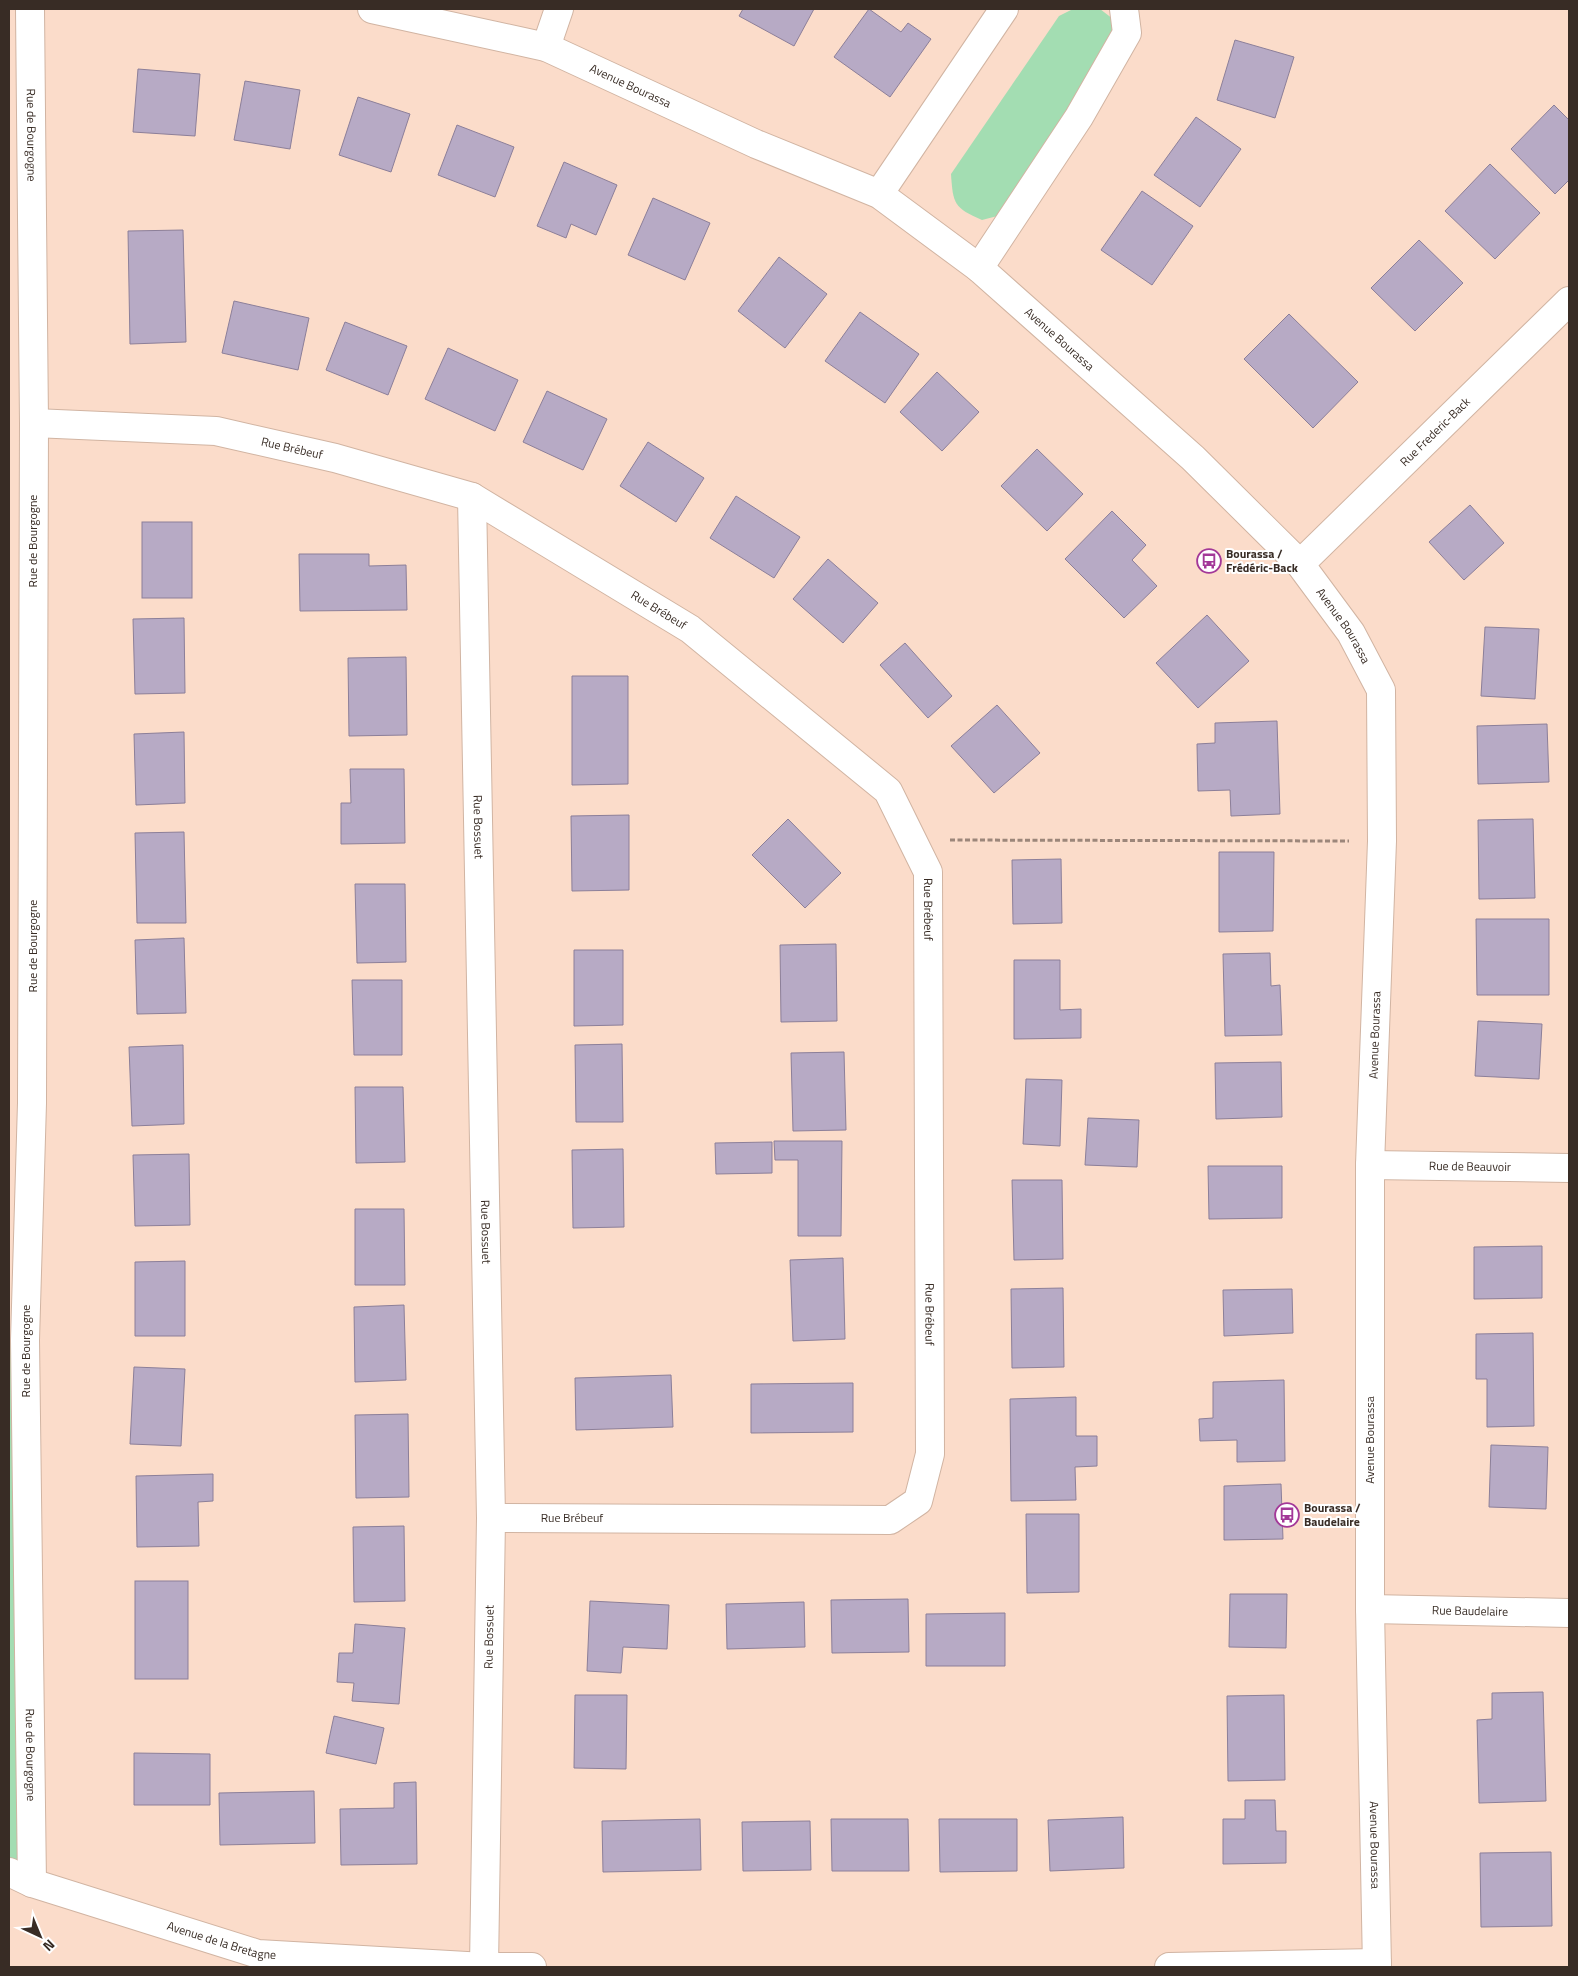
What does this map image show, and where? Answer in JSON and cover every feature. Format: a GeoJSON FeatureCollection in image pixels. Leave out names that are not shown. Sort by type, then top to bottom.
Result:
{"type":"FeatureCollection","features":[{"type":"Feature","properties":{"kind":"street","name":"Rue de Bourgogne"},"geometry":{"type":"LineString","coordinates":[[20,1877],[25,1340],[21,1104],[34,423],[30,9]]}},
{"type":"Feature","properties":{"kind":"street","name":"Avenue Bourassa"},"geometry":{"type":"LineString","coordinates":[[372,9],[546,48],[756,144],[879,194],[979,268],[1193,458],[1300,564],[1351,633],[1381,690],[1382,841],[1370,1165],[1370,1609],[1377,1965]]}},
{"type":"Feature","properties":{"kind":"street"},"geometry":{"type":"LineString","coordinates":[[546,48],[560,9]]}},
{"type":"Feature","properties":{"kind":"street"},"geometry":{"type":"LineString","coordinates":[[879,194],[1004,9]]}},
{"type":"Feature","properties":{"kind":"street"},"geometry":{"type":"LineString","coordinates":[[979,268],[1079,117],[1127,33],[1124,9]]}},
{"type":"Feature","properties":{"kind":"street","name":"Rue Frederic-Back"},"geometry":{"type":"LineString","coordinates":[[1300,564],[1569,301]]}},
{"type":"Feature","properties":{"kind":"street","name":"Rue Brébeuf"},"geometry":{"type":"LineString","coordinates":[[34,423],[216,431],[334,458],[472,497],[690,629],[888,791],[928,872],[930,1454],[918,1501],[890,1520],[491,1518]]}},
{"type":"Feature","properties":{"kind":"street","name":"Rue Bossuet"},"geometry":{"type":"LineString","coordinates":[[472,497],[491,1518],[484,1967]]}},
{"type":"Feature","properties":{"kind":"street","name":"Rue de Beauvoir"},"geometry":{"type":"LineString","coordinates":[[1370,1165],[1569,1168]]}},
{"type":"Feature","properties":{"kind":"street","name":"Rue Baudelaire"},"geometry":{"type":"LineString","coordinates":[[1370,1609],[1569,1613]]}},
{"type":"Feature","properties":{"kind":"street","name":"Avenue de la Bretagne"},"geometry":{"type":"LineString","coordinates":[[20,1877],[258,1954],[484,1967],[532,1967]]}},
{"type":"Feature","properties":{"kind":"street"},"geometry":{"type":"LineString","coordinates":[[1169,1967],[1377,1965]]}},
{"type":"Feature","properties":{"kind":"path"},"geometry":{"type":"LineString","coordinates":[[912,840],[1382,841]]}},
{"type":"Feature","properties":{"kind":"green space"},"geometry":{"type":"Polygon","coordinates":[[[1073,9],[1100,9],[1113,19],[1128,46],[1005,214],[982,220],[973,216],[960,208],[954,199],[951,174],[1059,16],[1073,9]]]}},
{"type":"Feature","properties":{"kind":"green space"},"geometry":{"type":"Polygon","coordinates":[[[9,1340],[25,1340],[32,1883],[9,1872],[9,1340]]]}},
{"type":"Feature","properties":{"kind":"building"},"geometry":{"type":"Polygon","coordinates":[[[743,9],[814,9],[794,46],[739,16],[743,9]]]}},
{"type":"Feature","properties":{"kind":"building"},"geometry":{"type":"Polygon","coordinates":[[[869,9],[901,32],[908,23],[931,39],[890,97],[834,57],[869,9]]]}},
{"type":"Feature","properties":{"kind":"building"},"geometry":{"type":"Polygon","coordinates":[[[1235,40],[1294,57],[1275,118],[1217,100],[1235,40]]]}},
{"type":"Feature","properties":{"kind":"building"},"geometry":{"type":"Polygon","coordinates":[[[138,69],[200,74],[195,136],[133,132],[138,69]]]}},
{"type":"Feature","properties":{"kind":"building"},"geometry":{"type":"Polygon","coordinates":[[[245,81],[300,90],[290,149],[234,140],[245,81]]]}},
{"type":"Feature","properties":{"kind":"building"},"geometry":{"type":"Polygon","coordinates":[[[358,97],[410,114],[391,172],[339,155],[358,97]]]}},
{"type":"Feature","properties":{"kind":"building"},"geometry":{"type":"Polygon","coordinates":[[[1554,105],[1569,120],[1569,180],[1555,194],[1511,149],[1554,105]]]}},
{"type":"Feature","properties":{"kind":"building"},"geometry":{"type":"Polygon","coordinates":[[[1196,117],[1241,149],[1200,207],[1154,175],[1196,117]]]}},
{"type":"Feature","properties":{"kind":"building"},"geometry":{"type":"Polygon","coordinates":[[[457,125],[514,147],[495,197],[438,175],[457,125]]]}},
{"type":"Feature","properties":{"kind":"building"},"geometry":{"type":"Polygon","coordinates":[[[564,162],[617,185],[596,235],[571,224],[566,238],[537,226],[564,162]]]}},
{"type":"Feature","properties":{"kind":"building"},"geometry":{"type":"Polygon","coordinates":[[[1490,164],[1540,213],[1495,259],[1445,211],[1490,164]]]}},
{"type":"Feature","properties":{"kind":"building"},"geometry":{"type":"Polygon","coordinates":[[[1142,191],[1193,226],[1152,285],[1101,250],[1142,191]]]}},
{"type":"Feature","properties":{"kind":"building"},"geometry":{"type":"Polygon","coordinates":[[[653,198],[710,223],[685,280],[628,255],[653,198]]]}},
{"type":"Feature","properties":{"kind":"building"},"geometry":{"type":"Polygon","coordinates":[[[183,230],[186,342],[130,344],[128,231],[183,230]]]}},
{"type":"Feature","properties":{"kind":"building"},"geometry":{"type":"Polygon","coordinates":[[[1419,240],[1463,283],[1415,331],[1371,288],[1419,240]]]}},
{"type":"Feature","properties":{"kind":"building"},"geometry":{"type":"Polygon","coordinates":[[[779,257],[827,294],[785,348],[738,311],[779,257]]]}},
{"type":"Feature","properties":{"kind":"building"},"geometry":{"type":"Polygon","coordinates":[[[234,301],[309,318],[298,370],[222,353],[234,301]]]}},
{"type":"Feature","properties":{"kind":"building"},"geometry":{"type":"Polygon","coordinates":[[[860,312],[919,354],[885,403],[825,361],[860,312]]]}},
{"type":"Feature","properties":{"kind":"building"},"geometry":{"type":"Polygon","coordinates":[[[1289,314],[1358,382],[1313,428],[1244,359],[1289,314]]]}},
{"type":"Feature","properties":{"kind":"building"},"geometry":{"type":"Polygon","coordinates":[[[345,322],[407,346],[388,395],[326,370],[345,322]]]}},
{"type":"Feature","properties":{"kind":"building"},"geometry":{"type":"Polygon","coordinates":[[[448,348],[518,380],[495,431],[425,399],[448,348]]]}},
{"type":"Feature","properties":{"kind":"building"},"geometry":{"type":"Polygon","coordinates":[[[937,372],[979,412],[942,451],[900,412],[937,372]]]}},
{"type":"Feature","properties":{"kind":"building"},"geometry":{"type":"Polygon","coordinates":[[[547,391],[607,419],[583,470],[523,442],[547,391]]]}},
{"type":"Feature","properties":{"kind":"building"},"geometry":{"type":"Polygon","coordinates":[[[648,442],[704,478],[676,522],[620,486],[648,442]]]}},
{"type":"Feature","properties":{"kind":"building"},"geometry":{"type":"Polygon","coordinates":[[[1037,449],[1083,494],[1047,531],[1001,486],[1037,449]]]}},
{"type":"Feature","properties":{"kind":"building"},"geometry":{"type":"Polygon","coordinates":[[[736,496],[800,537],[774,578],[710,538],[736,496]]]}},
{"type":"Feature","properties":{"kind":"building"},"geometry":{"type":"Polygon","coordinates":[[[1470,505],[1504,543],[1464,580],[1429,542],[1470,505]]]}},
{"type":"Feature","properties":{"kind":"building"},"geometry":{"type":"Polygon","coordinates":[[[1112,511],[1146,545],[1132,560],[1157,586],[1124,618],[1065,559],[1112,511]]]}},
{"type":"Feature","properties":{"kind":"building"},"geometry":{"type":"Polygon","coordinates":[[[142,522],[192,522],[192,598],[142,598],[142,522]]]}},
{"type":"Feature","properties":{"kind":"building"},"geometry":{"type":"Polygon","coordinates":[[[299,554],[369,554],[369,566],[406,565],[407,610],[300,611],[299,554]]]}},
{"type":"Feature","properties":{"kind":"building"},"geometry":{"type":"Polygon","coordinates":[[[828,559],[878,603],[843,643],[793,599],[828,559]]]}},
{"type":"Feature","properties":{"kind":"building"},"geometry":{"type":"Polygon","coordinates":[[[1207,615],[1249,661],[1198,708],[1156,663],[1207,615]]]}},
{"type":"Feature","properties":{"kind":"building"},"geometry":{"type":"Polygon","coordinates":[[[184,618],[185,693],[135,694],[133,619],[184,618]]]}},
{"type":"Feature","properties":{"kind":"building"},"geometry":{"type":"Polygon","coordinates":[[[1485,627],[1539,629],[1535,699],[1481,696],[1485,627]]]}},
{"type":"Feature","properties":{"kind":"building"},"geometry":{"type":"Polygon","coordinates":[[[905,643],[952,696],[928,718],[880,665],[905,643]]]}},
{"type":"Feature","properties":{"kind":"building"},"geometry":{"type":"Polygon","coordinates":[[[406,657],[407,735],[349,736],[348,658],[406,657]]]}},
{"type":"Feature","properties":{"kind":"building"},"geometry":{"type":"Polygon","coordinates":[[[572,676],[628,676],[628,784],[572,785],[572,676]]]}},
{"type":"Feature","properties":{"kind":"building"},"geometry":{"type":"Polygon","coordinates":[[[997,705],[1040,753],[994,793],[951,746],[997,705]]]}},
{"type":"Feature","properties":{"kind":"building"},"geometry":{"type":"Polygon","coordinates":[[[1277,721],[1280,814],[1231,816],[1230,790],[1198,791],[1197,744],[1215,743],[1215,723],[1277,721]]]}},
{"type":"Feature","properties":{"kind":"building"},"geometry":{"type":"Polygon","coordinates":[[[1547,724],[1549,782],[1478,784],[1477,726],[1547,724]]]}},
{"type":"Feature","properties":{"kind":"building"},"geometry":{"type":"Polygon","coordinates":[[[184,732],[185,803],[136,805],[134,734],[184,732]]]}},
{"type":"Feature","properties":{"kind":"building"},"geometry":{"type":"Polygon","coordinates":[[[350,769],[404,769],[405,843],[341,844],[341,803],[351,803],[350,769]]]}},
{"type":"Feature","properties":{"kind":"building"},"geometry":{"type":"Polygon","coordinates":[[[629,815],[629,890],[572,891],[571,816],[629,815]]]}},
{"type":"Feature","properties":{"kind":"building"},"geometry":{"type":"Polygon","coordinates":[[[788,819],[841,873],[805,908],[752,855],[788,819]]]}},
{"type":"Feature","properties":{"kind":"building"},"geometry":{"type":"Polygon","coordinates":[[[1533,819],[1535,898],[1479,899],[1478,820],[1533,819]]]}},
{"type":"Feature","properties":{"kind":"building"},"geometry":{"type":"Polygon","coordinates":[[[184,832],[186,923],[137,923],[135,833],[184,832]]]}},
{"type":"Feature","properties":{"kind":"building"},"geometry":{"type":"Polygon","coordinates":[[[1219,852],[1274,852],[1273,931],[1219,932],[1219,852]]]}},
{"type":"Feature","properties":{"kind":"building"},"geometry":{"type":"Polygon","coordinates":[[[1061,859],[1062,923],[1013,924],[1012,860],[1061,859]]]}},
{"type":"Feature","properties":{"kind":"building"},"geometry":{"type":"Polygon","coordinates":[[[355,884],[405,884],[406,962],[357,963],[355,884]]]}},
{"type":"Feature","properties":{"kind":"building"},"geometry":{"type":"Polygon","coordinates":[[[1476,919],[1549,919],[1549,995],[1477,995],[1476,919]]]}},
{"type":"Feature","properties":{"kind":"building"},"geometry":{"type":"Polygon","coordinates":[[[184,938],[186,1013],[137,1014],[135,940],[184,938]]]}},
{"type":"Feature","properties":{"kind":"building"},"geometry":{"type":"Polygon","coordinates":[[[836,944],[837,1021],[781,1022],[780,945],[836,944]]]}},
{"type":"Feature","properties":{"kind":"building"},"geometry":{"type":"Polygon","coordinates":[[[574,950],[623,950],[623,1025],[574,1026],[574,950]]]}},
{"type":"Feature","properties":{"kind":"building"},"geometry":{"type":"Polygon","coordinates":[[[1270,953],[1271,986],[1280,985],[1282,1035],[1225,1036],[1223,954],[1270,953]]]}},
{"type":"Feature","properties":{"kind":"building"},"geometry":{"type":"Polygon","coordinates":[[[1014,960],[1060,960],[1060,1010],[1081,1009],[1081,1038],[1014,1039],[1014,960]]]}},
{"type":"Feature","properties":{"kind":"building"},"geometry":{"type":"Polygon","coordinates":[[[352,980],[402,980],[402,1055],[354,1055],[352,980]]]}},
{"type":"Feature","properties":{"kind":"building"},"geometry":{"type":"Polygon","coordinates":[[[1478,1021],[1542,1024],[1539,1079],[1475,1076],[1478,1021]]]}},
{"type":"Feature","properties":{"kind":"building"},"geometry":{"type":"Polygon","coordinates":[[[622,1044],[623,1122],[576,1122],[575,1045],[622,1044]]]}},
{"type":"Feature","properties":{"kind":"building"},"geometry":{"type":"Polygon","coordinates":[[[183,1045],[184,1124],[132,1126],[129,1047],[183,1045]]]}},
{"type":"Feature","properties":{"kind":"building"},"geometry":{"type":"Polygon","coordinates":[[[844,1052],[846,1130],[793,1131],[791,1053],[844,1052]]]}},
{"type":"Feature","properties":{"kind":"building"},"geometry":{"type":"Polygon","coordinates":[[[1281,1062],[1282,1117],[1216,1119],[1215,1063],[1281,1062]]]}},
{"type":"Feature","properties":{"kind":"building"},"geometry":{"type":"Polygon","coordinates":[[[1026,1079],[1062,1080],[1060,1146],[1023,1144],[1026,1079]]]}},
{"type":"Feature","properties":{"kind":"building"},"geometry":{"type":"Polygon","coordinates":[[[355,1087],[403,1087],[405,1162],[356,1163],[355,1087]]]}},
{"type":"Feature","properties":{"kind":"building"},"geometry":{"type":"Polygon","coordinates":[[[1088,1118],[1139,1120],[1137,1167],[1085,1165],[1088,1118]]]}},
{"type":"Feature","properties":{"kind":"building"},"geometry":{"type":"Polygon","coordinates":[[[774,1141],[842,1141],[841,1236],[798,1236],[798,1160],[775,1160],[774,1141]]]}},
{"type":"Feature","properties":{"kind":"building"},"geometry":{"type":"Polygon","coordinates":[[[772,1142],[772,1173],[716,1174],[715,1143],[772,1142]]]}},
{"type":"Feature","properties":{"kind":"building"},"geometry":{"type":"Polygon","coordinates":[[[623,1149],[624,1227],[573,1228],[572,1150],[623,1149]]]}},
{"type":"Feature","properties":{"kind":"building"},"geometry":{"type":"Polygon","coordinates":[[[189,1154],[190,1225],[135,1226],[133,1155],[189,1154]]]}},
{"type":"Feature","properties":{"kind":"building"},"geometry":{"type":"Polygon","coordinates":[[[1208,1166],[1282,1166],[1282,1218],[1209,1219],[1208,1166]]]}},
{"type":"Feature","properties":{"kind":"building"},"geometry":{"type":"Polygon","coordinates":[[[1012,1180],[1062,1180],[1063,1259],[1014,1260],[1012,1180]]]}},
{"type":"Feature","properties":{"kind":"building"},"geometry":{"type":"Polygon","coordinates":[[[355,1209],[404,1209],[405,1285],[355,1285],[355,1209]]]}},
{"type":"Feature","properties":{"kind":"building"},"geometry":{"type":"Polygon","coordinates":[[[1542,1246],[1542,1298],[1474,1299],[1474,1247],[1542,1246]]]}},
{"type":"Feature","properties":{"kind":"building"},"geometry":{"type":"Polygon","coordinates":[[[843,1258],[845,1339],[793,1341],[790,1260],[843,1258]]]}},
{"type":"Feature","properties":{"kind":"building"},"geometry":{"type":"Polygon","coordinates":[[[185,1261],[185,1336],[135,1336],[135,1262],[185,1261]]]}},
{"type":"Feature","properties":{"kind":"building"},"geometry":{"type":"Polygon","coordinates":[[[1063,1288],[1064,1367],[1012,1368],[1011,1289],[1063,1288]]]}},
{"type":"Feature","properties":{"kind":"building"},"geometry":{"type":"Polygon","coordinates":[[[1292,1289],[1293,1333],[1224,1336],[1223,1290],[1292,1289]]]}},
{"type":"Feature","properties":{"kind":"building"},"geometry":{"type":"Polygon","coordinates":[[[404,1305],[406,1380],[355,1382],[354,1307],[404,1305]]]}},
{"type":"Feature","properties":{"kind":"building"},"geometry":{"type":"Polygon","coordinates":[[[1533,1333],[1534,1426],[1487,1427],[1487,1379],[1476,1379],[1476,1334],[1533,1333]]]}},
{"type":"Feature","properties":{"kind":"building"},"geometry":{"type":"Polygon","coordinates":[[[134,1367],[185,1369],[181,1446],[130,1444],[134,1367]]]}},
{"type":"Feature","properties":{"kind":"building"},"geometry":{"type":"Polygon","coordinates":[[[671,1375],[673,1427],[576,1430],[575,1378],[671,1375]]]}},
{"type":"Feature","properties":{"kind":"building"},"geometry":{"type":"Polygon","coordinates":[[[1284,1380],[1285,1461],[1237,1462],[1237,1440],[1200,1441],[1199,1419],[1213,1418],[1213,1382],[1284,1380]]]}},
{"type":"Feature","properties":{"kind":"building"},"geometry":{"type":"Polygon","coordinates":[[[853,1383],[853,1432],[751,1433],[751,1384],[853,1383]]]}},
{"type":"Feature","properties":{"kind":"building"},"geometry":{"type":"Polygon","coordinates":[[[1076,1397],[1076,1436],[1097,1436],[1097,1466],[1075,1467],[1076,1500],[1011,1501],[1010,1399],[1076,1397]]]}},
{"type":"Feature","properties":{"kind":"building"},"geometry":{"type":"Polygon","coordinates":[[[408,1414],[409,1497],[356,1498],[355,1415],[408,1414]]]}},
{"type":"Feature","properties":{"kind":"building"},"geometry":{"type":"Polygon","coordinates":[[[1491,1445],[1548,1447],[1546,1509],[1489,1507],[1491,1445]]]}},
{"type":"Feature","properties":{"kind":"building"},"geometry":{"type":"Polygon","coordinates":[[[213,1474],[213,1501],[198,1502],[199,1546],[137,1547],[136,1476],[213,1474]]]}},
{"type":"Feature","properties":{"kind":"building"},"geometry":{"type":"Polygon","coordinates":[[[1281,1484],[1283,1539],[1224,1540],[1224,1486],[1281,1484]]]}},
{"type":"Feature","properties":{"kind":"building"},"geometry":{"type":"Polygon","coordinates":[[[1026,1514],[1079,1514],[1079,1592],[1027,1593],[1026,1514]]]}},
{"type":"Feature","properties":{"kind":"building"},"geometry":{"type":"Polygon","coordinates":[[[404,1526],[405,1601],[354,1602],[353,1527],[404,1526]]]}},
{"type":"Feature","properties":{"kind":"building"},"geometry":{"type":"Polygon","coordinates":[[[135,1581],[188,1581],[188,1679],[135,1679],[135,1581]]]}},
{"type":"Feature","properties":{"kind":"building"},"geometry":{"type":"Polygon","coordinates":[[[1230,1594],[1287,1594],[1286,1648],[1229,1647],[1230,1594]]]}},
{"type":"Feature","properties":{"kind":"building"},"geometry":{"type":"Polygon","coordinates":[[[908,1599],[909,1652],[832,1653],[831,1600],[908,1599]]]}},
{"type":"Feature","properties":{"kind":"building"},"geometry":{"type":"Polygon","coordinates":[[[590,1601],[669,1605],[667,1649],[623,1647],[621,1673],[587,1671],[590,1601]]]}},
{"type":"Feature","properties":{"kind":"building"},"geometry":{"type":"Polygon","coordinates":[[[804,1602],[805,1647],[727,1649],[726,1604],[804,1602]]]}},
{"type":"Feature","properties":{"kind":"building"},"geometry":{"type":"Polygon","coordinates":[[[1005,1613],[1005,1666],[926,1666],[926,1614],[1005,1613]]]}},
{"type":"Feature","properties":{"kind":"building"},"geometry":{"type":"Polygon","coordinates":[[[355,1624],[405,1628],[399,1704],[352,1701],[354,1683],[337,1682],[339,1653],[353,1653],[355,1624]]]}},
{"type":"Feature","properties":{"kind":"building"},"geometry":{"type":"Polygon","coordinates":[[[1543,1692],[1546,1801],[1479,1803],[1477,1720],[1492,1719],[1492,1693],[1543,1692]]]}},
{"type":"Feature","properties":{"kind":"building"},"geometry":{"type":"Polygon","coordinates":[[[575,1695],[627,1695],[626,1769],[574,1768],[575,1695]]]}},
{"type":"Feature","properties":{"kind":"building"},"geometry":{"type":"Polygon","coordinates":[[[1284,1695],[1285,1780],[1228,1781],[1227,1696],[1284,1695]]]}},
{"type":"Feature","properties":{"kind":"building"},"geometry":{"type":"Polygon","coordinates":[[[334,1716],[384,1728],[376,1764],[326,1753],[334,1716]]]}},
{"type":"Feature","properties":{"kind":"building"},"geometry":{"type":"Polygon","coordinates":[[[134,1753],[210,1754],[210,1805],[134,1805],[134,1753]]]}},
{"type":"Feature","properties":{"kind":"building"},"geometry":{"type":"Polygon","coordinates":[[[416,1782],[417,1864],[341,1865],[340,1809],[394,1808],[394,1783],[416,1782]]]}},
{"type":"Feature","properties":{"kind":"building"},"geometry":{"type":"Polygon","coordinates":[[[314,1791],[315,1843],[220,1845],[219,1793],[314,1791]]]}},
{"type":"Feature","properties":{"kind":"building"},"geometry":{"type":"Polygon","coordinates":[[[1245,1800],[1275,1800],[1276,1831],[1286,1831],[1286,1863],[1223,1864],[1223,1819],[1245,1819],[1245,1800]]]}},
{"type":"Feature","properties":{"kind":"building"},"geometry":{"type":"Polygon","coordinates":[[[1123,1817],[1124,1868],[1050,1871],[1048,1820],[1123,1817]]]}},
{"type":"Feature","properties":{"kind":"building"},"geometry":{"type":"Polygon","coordinates":[[[700,1819],[701,1870],[603,1872],[602,1821],[700,1819]]]}},
{"type":"Feature","properties":{"kind":"building"},"geometry":{"type":"Polygon","coordinates":[[[831,1819],[908,1819],[909,1871],[832,1871],[831,1819]]]}},
{"type":"Feature","properties":{"kind":"building"},"geometry":{"type":"Polygon","coordinates":[[[939,1819],[1017,1819],[1017,1871],[940,1872],[939,1819]]]}},
{"type":"Feature","properties":{"kind":"building"},"geometry":{"type":"Polygon","coordinates":[[[810,1821],[811,1870],[743,1871],[742,1822],[810,1821]]]}},
{"type":"Feature","properties":{"kind":"building"},"geometry":{"type":"Polygon","coordinates":[[[1551,1852],[1552,1926],[1481,1927],[1480,1853],[1551,1852]]]}},
{"type":"Feature","properties":{"kind":"place","name":"Bourassa / Frédéric-Back"},"geometry":{"type":"Point","coordinates":[1209,561]}},
{"type":"Feature","properties":{"kind":"place","name":"Bourassa / Baudelaire"},"geometry":{"type":"Point","coordinates":[1287,1515]}}]}
